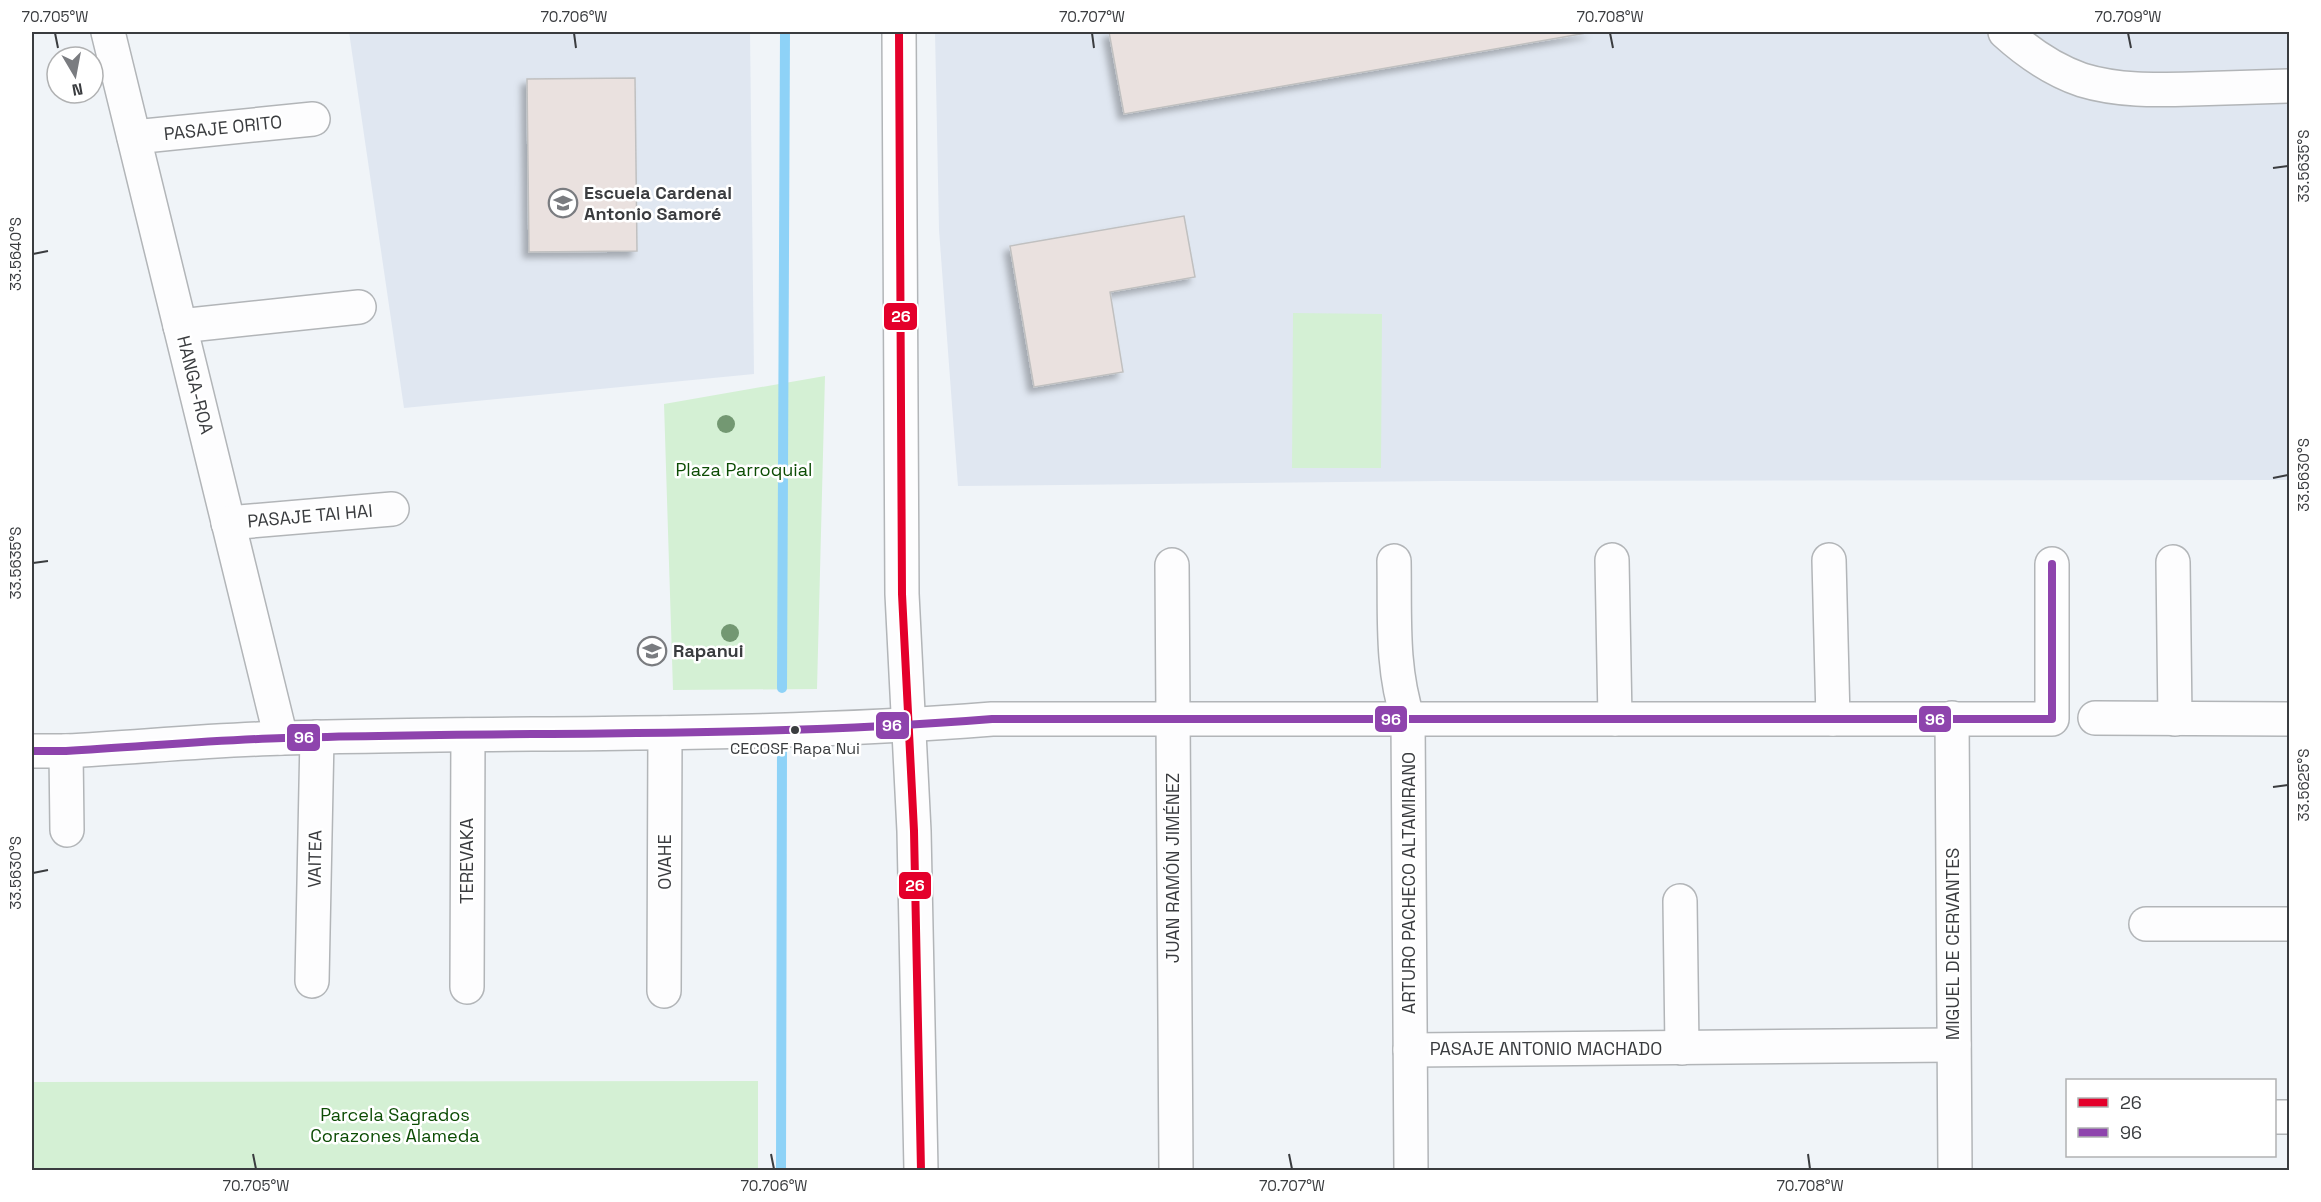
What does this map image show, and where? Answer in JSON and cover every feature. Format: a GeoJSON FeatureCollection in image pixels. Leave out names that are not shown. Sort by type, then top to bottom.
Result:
{"type":"FeatureCollection","features":[{"type":"Feature","properties":{"kind":"street","name":"HANGA-ROA"},"geometry":{"type":"LineString","coordinates":[[108,32],[281,738]]}},
{"type":"Feature","properties":{"kind":"street"},"geometry":{"type":"LineString","coordinates":[[899,32],[902,605],[914,831],[921,1170]]}},
{"type":"Feature","properties":{"kind":"street"},"geometry":{"type":"LineString","coordinates":[[2004,32],[2024,49],[2052,66],[2081,80],[2113,88],[2146,90],[2289,86]]}},
{"type":"Feature","properties":{"kind":"street","name":"PASAJE ORITO"},"geometry":{"type":"LineString","coordinates":[[134,137],[313,119]]}},
{"type":"Feature","properties":{"kind":"street"},"geometry":{"type":"LineString","coordinates":[[180,326],[359,307]]}},
{"type":"Feature","properties":{"kind":"street","name":"PASAJE TAI HAI"},"geometry":{"type":"LineString","coordinates":[[228,523],[392,509]]}},
{"type":"Feature","properties":{"kind":"street"},"geometry":{"type":"LineString","coordinates":[[1612,560],[1615,719]]}},
{"type":"Feature","properties":{"kind":"street"},"geometry":{"type":"LineString","coordinates":[[1829,560],[1833,719]]}},
{"type":"Feature","properties":{"kind":"street","name":"ARTURO PACHECO ALTAMIRANO"},"geometry":{"type":"LineString","coordinates":[[1394,561],[1396,673],[1408,719],[1411,1170]]}},
{"type":"Feature","properties":{"kind":"street"},"geometry":{"type":"LineString","coordinates":[[2173,562],[2175,718]]}},
{"type":"Feature","properties":{"kind":"street"},"geometry":{"type":"LineString","coordinates":[[32,751],[281,738],[665,733],[910,726],[992,719],[2052,719],[2052,564]]}},
{"type":"Feature","properties":{"kind":"street","name":"JUAN RAMÓN JIMÉNEZ"},"geometry":{"type":"LineString","coordinates":[[1172,565],[1176,1170]]}},
{"type":"Feature","properties":{"kind":"street","name":"MIGUEL DE CERVANTES"},"geometry":{"type":"LineString","coordinates":[[1952,718],[1954,1170]]}},
{"type":"Feature","properties":{"kind":"street"},"geometry":{"type":"LineString","coordinates":[[2095,718],[2289,719]]}},
{"type":"Feature","properties":{"kind":"street","name":"OVAHE"},"geometry":{"type":"LineString","coordinates":[[664,990],[665,733]]}},
{"type":"Feature","properties":{"kind":"street","name":"TEREVAKA"},"geometry":{"type":"LineString","coordinates":[[467,987],[468,735]]}},
{"type":"Feature","properties":{"kind":"street","name":"VAITEA"},"geometry":{"type":"LineString","coordinates":[[312,981],[317,737]]}},
{"type":"Feature","properties":{"kind":"street"},"geometry":{"type":"LineString","coordinates":[[66,751],[68,830]]}},
{"type":"Feature","properties":{"kind":"street","name":"PASAJE ANTONIO MACHADO"},"geometry":{"type":"LineString","coordinates":[[1680,901],[1682,1048]]}},
{"type":"Feature","properties":{"kind":"street"},"geometry":{"type":"LineString","coordinates":[[2146,924],[2289,924]]}},
{"type":"Feature","properties":{"kind":"street","name":"PASAJE ANTONIO MACHADO"},"geometry":{"type":"LineString","coordinates":[[1410,1050],[1954,1045]]}},
{"type":"Feature","properties":{"kind":"shaded area","name":"Escuela Cardenal Antonio Samoré"},"geometry":{"type":"Polygon","coordinates":[[[349,32],[750,32],[754,374],[404,408],[349,32]]]}},
{"type":"Feature","properties":{"kind":"shaded area"},"geometry":{"type":"Polygon","coordinates":[[[935,32],[2289,32],[2289,480],[1442,481],[958,486],[939,230],[935,32]]]}},
{"type":"Feature","properties":{"kind":"green space"},"geometry":{"type":"Polygon","coordinates":[[[1293,313],[1382,314],[1381,468],[1292,468],[1293,313]]]}},
{"type":"Feature","properties":{"kind":"green space","name":"Plaza Parroquial"},"geometry":{"type":"Polygon","coordinates":[[[825,376],[817,689],[673,690],[664,404],[825,376]]]}},
{"type":"Feature","properties":{"kind":"green space","name":"Parcela Sagrados Corazones Alameda"},"geometry":{"type":"Polygon","coordinates":[[[758,1081],[758,1170],[32,1170],[32,1082],[758,1081]]]}},
{"type":"Feature","properties":{"kind":"building"},"geometry":{"type":"Polygon","coordinates":[[[1109,32],[1592,32],[1124,114],[1109,32]]]}},
{"type":"Feature","properties":{"kind":"building"},"geometry":{"type":"Polygon","coordinates":[[[635,78],[637,251],[529,252],[527,79],[635,78]]]}},
{"type":"Feature","properties":{"kind":"building"},"geometry":{"type":"Polygon","coordinates":[[[1184,216],[1195,277],[1110,292],[1123,372],[1034,387],[1010,246],[1184,216]]]}},
{"type":"Feature","properties":{"kind":"waterway"},"geometry":{"type":"LineString","coordinates":[[782,688],[785,32]]}},
{"type":"Feature","properties":{"kind":"waterway"},"geometry":{"type":"LineString","coordinates":[[781,1170],[782,749]]}},
{"type":"Feature","properties":{"kind":"transit line","name":"26"},"geometry":{"type":"LineString","coordinates":[[899,32],[902,594],[914,831],[921,1170]]}},
{"type":"Feature","properties":{"kind":"transit line","name":"96"},"geometry":{"type":"LineString","coordinates":[[32,751],[284,738],[727,732],[992,719],[2052,719],[2052,564]]}},
{"type":"Feature","properties":{"kind":"place","name":"Escuela Cardenal Antonio Samoré"},"geometry":{"type":"Point","coordinates":[563,203]}},
{"type":"Feature","properties":{"kind":"place","name":"Rapanui"},"geometry":{"type":"Point","coordinates":[652,651]}},
{"type":"Feature","properties":{"kind":"place","name":"CECOSF Rapa Nui"},"geometry":{"type":"Point","coordinates":[795,730]}}]}
